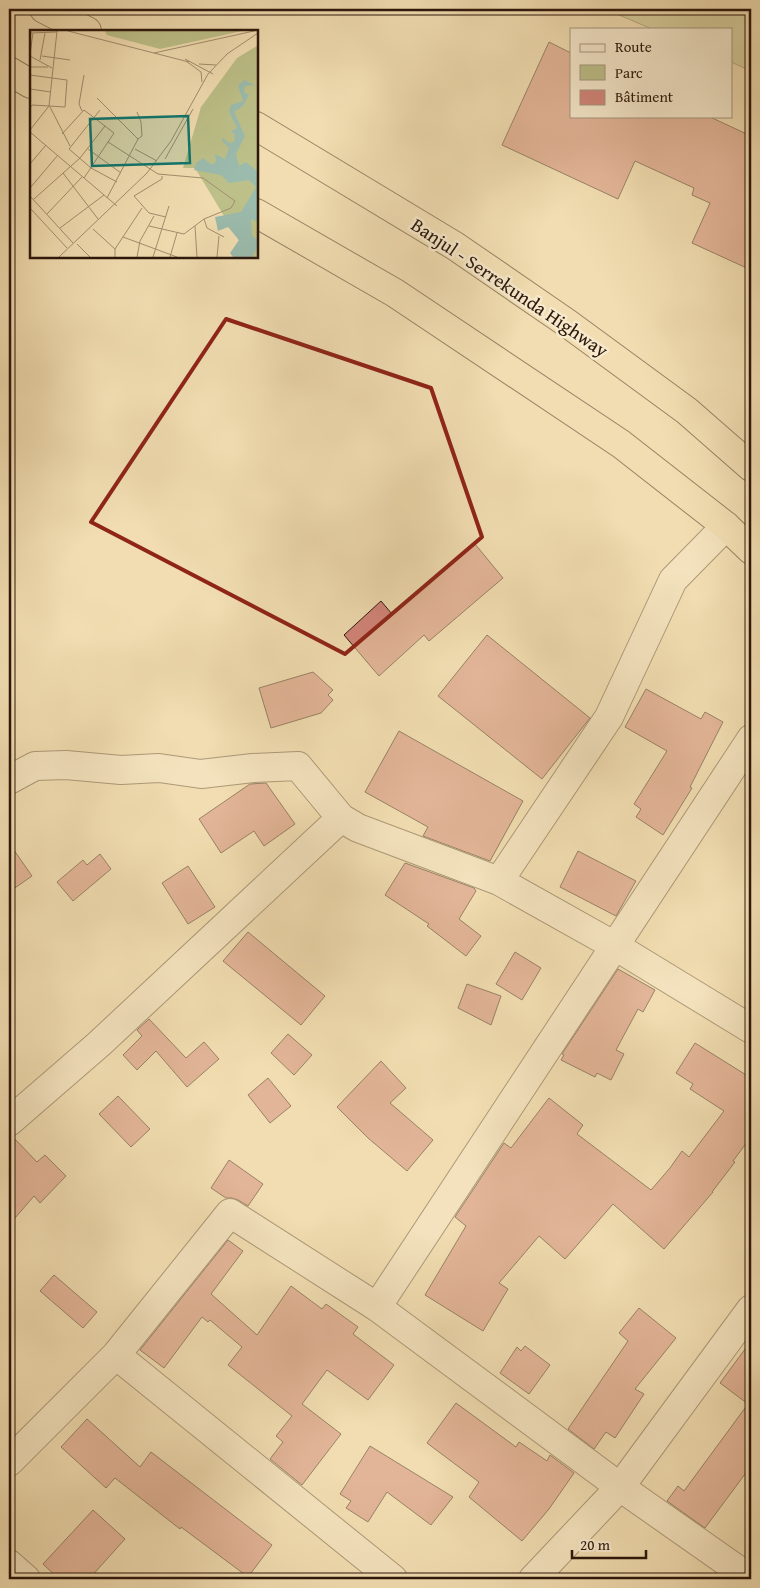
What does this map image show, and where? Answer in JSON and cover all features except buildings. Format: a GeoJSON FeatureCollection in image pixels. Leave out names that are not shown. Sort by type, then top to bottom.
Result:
{"type":"FeatureCollection","features":[{"type":"Feature","properties":{"kind":"highway"},"geometry":{"type":"LineString","coordinates":[[44,9],[85,30]]}},
{"type":"Feature","properties":{"kind":"highway"},"geometry":{"type":"LineString","coordinates":[[9,71],[30,83]]}},
{"type":"Feature","properties":{"kind":"highway","name":"Banjul - Serrekunda Highway"},"geometry":{"type":"LineString","coordinates":[[258,127],[455,246],[567,323],[687,411],[751,467]]}},
{"type":"Feature","properties":{"kind":"highway"},"geometry":{"type":"LineString","coordinates":[[258,214],[395,293],[621,444],[726,526],[751,550]]}},
{"type":"Feature","properties":{"kind":"street"},"geometry":{"type":"LineString","coordinates":[[499,881],[609,717],[673,580],[726,526]]}},
{"type":"Feature","properties":{"kind":"street"},"geometry":{"type":"LineString","coordinates":[[377,1307],[751,739]]}},
{"type":"Feature","properties":{"kind":"street"},"geometry":{"type":"LineString","coordinates":[[9,780],[35,766],[66,765],[121,770],[158,768],[201,774],[253,768],[298,766],[340,818],[358,828],[499,881],[615,946],[751,1029]]}},
{"type":"Feature","properties":{"kind":"street"},"geometry":{"type":"LineString","coordinates":[[9,1122],[99,1044],[340,818]]}},
{"type":"Feature","properties":{"kind":"street"},"geometry":{"type":"LineString","coordinates":[[9,1462],[116,1355],[230,1213],[377,1307],[620,1487],[751,1579]]}},
{"type":"Feature","properties":{"kind":"street"},"geometry":{"type":"LineString","coordinates":[[533,1579],[620,1487],[751,1309]]}},
{"type":"Feature","properties":{"kind":"street"},"geometry":{"type":"LineString","coordinates":[[116,1355],[393,1579]]}},
{"type":"Feature","properties":{"kind":"street"},"geometry":{"type":"LineString","coordinates":[[9,1564],[26,1579]]}},
{"type":"Feature","properties":{"kind":"highlighted area"},"geometry":{"type":"Polygon","coordinates":[[[226,319],[431,388],[482,537],[345,654],[91,522],[226,319]]]}},
{"type":"Feature","properties":{"kind":"green space"},"geometry":{"type":"Polygon","coordinates":[[[605,9],[751,9],[751,71],[732,62],[732,28],[650,28],[605,9]]]}}]}
